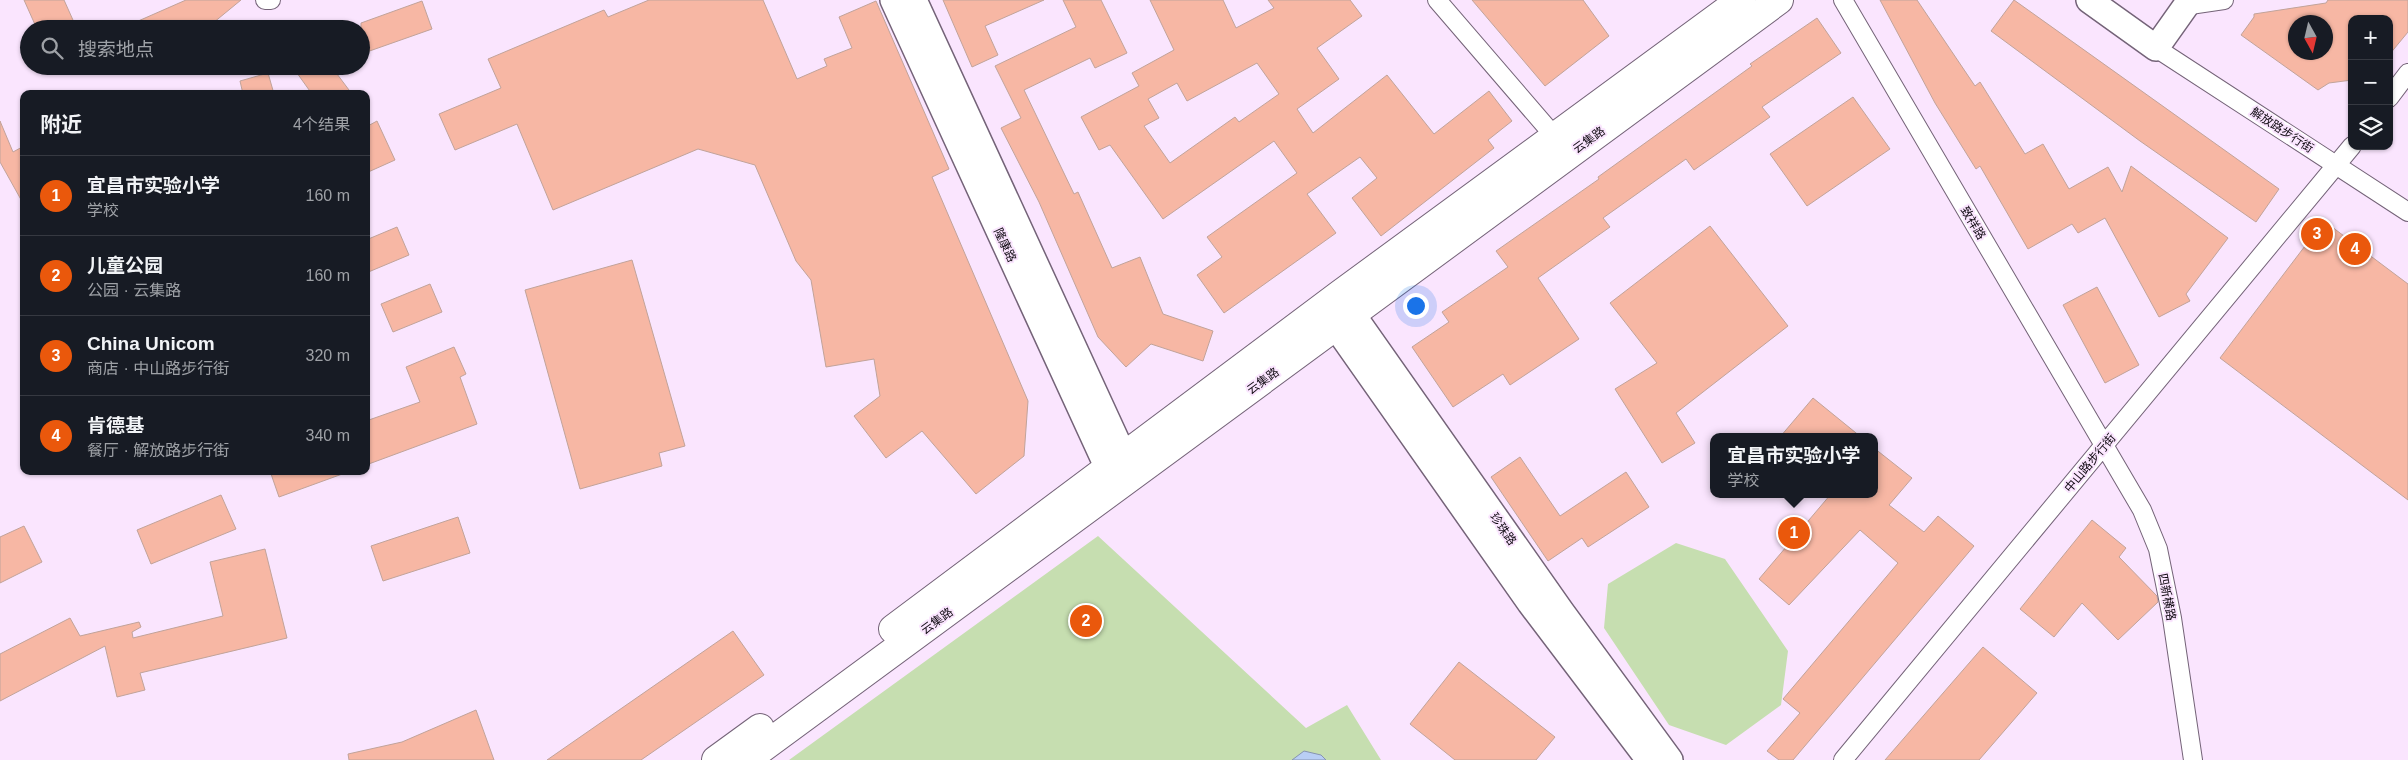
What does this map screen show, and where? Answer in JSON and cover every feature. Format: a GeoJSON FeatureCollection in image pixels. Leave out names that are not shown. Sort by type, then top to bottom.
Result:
{"type":"FeatureCollection","features":[{"type":"Feature","properties":{"kind":"main road","name":"隆康路"},"geometry":{"type":"LineString","coordinates":[[893,0],[1120,473]]}},
{"type":"Feature","properties":{"kind":"main road","name":"隆康路"},"geometry":{"type":"LineString","coordinates":[[914,0],[1120,473]]}},
{"type":"Feature","properties":{"kind":"main road","name":"云集路"},"geometry":{"type":"LineString","coordinates":[[1337,311],[1555,137],[1741,0]]}},
{"type":"Feature","properties":{"kind":"main road","name":"云集路"},"geometry":{"type":"LineString","coordinates":[[746,760],[1120,473],[1337,311],[1779,0]]}},
{"type":"Feature","properties":{"kind":"main road"},"geometry":{"type":"LineString","coordinates":[[2089,0],[2156,48],[2190,0]]}},
{"type":"Feature","properties":{"kind":"main road","name":"珍珠路"},"geometry":{"type":"LineString","coordinates":[[1337,311],[1530,603],[1649,760]]}},
{"type":"Feature","properties":{"kind":"main road","name":"珍珠路"},"geometry":{"type":"LineString","coordinates":[[1337,311],[1670,760]]}},
{"type":"Feature","properties":{"kind":"main road","name":"云集路"},"geometry":{"type":"LineString","coordinates":[[716,760],[1120,473]]}},
{"type":"Feature","properties":{"kind":"street"},"geometry":{"type":"LineString","coordinates":[[266,0],[271,0]]}},
{"type":"Feature","properties":{"kind":"street"},"geometry":{"type":"LineString","coordinates":[[1437,0],[1555,137]]}},
{"type":"Feature","properties":{"kind":"street","name":"致祥路"},"geometry":{"type":"LineString","coordinates":[[1843,0],[2104,446]]}},
{"type":"Feature","properties":{"kind":"street"},"geometry":{"type":"LineString","coordinates":[[2156,48],[2190,5],[2224,0]]}},
{"type":"Feature","properties":{"kind":"street","name":"解放路步行街"},"geometry":{"type":"LineString","coordinates":[[2156,48],[2408,212]]}},
{"type":"Feature","properties":{"kind":"street"},"geometry":{"type":"LineString","coordinates":[[2393,93],[2408,73]]}},
{"type":"Feature","properties":{"kind":"street","name":"中山路步行街"},"geometry":{"type":"LineString","coordinates":[[1843,760],[2349,150]]}},
{"type":"Feature","properties":{"kind":"street","name":"四新横路"},"geometry":{"type":"LineString","coordinates":[[2104,446],[2142,510],[2158,549],[2172,618],[2193,760]]}},
{"type":"Feature","properties":{"kind":"green space"},"geometry":{"type":"Polygon","coordinates":[[[1098,536],[1306,728],[1347,705],[1381,760],[789,760],[1098,536]]]}},
{"type":"Feature","properties":{"kind":"green space"},"geometry":{"type":"Polygon","coordinates":[[[1676,543],[1725,559],[1788,651],[1781,705],[1726,745],[1669,725],[1604,628],[1608,584],[1676,543]]]}},
{"type":"Feature","properties":{"kind":"water"},"geometry":{"type":"Polygon","coordinates":[[[1304,751],[1321,755],[1326,760],[1292,760],[1304,751]]]}},
{"type":"Feature","properties":{"kind":"building"},"geometry":{"type":"Polygon","coordinates":[[[24,0],[64,0],[73,20],[33,20],[24,0]]]}},
{"type":"Feature","properties":{"kind":"building"},"geometry":{"type":"Polygon","coordinates":[[[186,0],[241,0],[217,20],[140,20],[186,0]]]}},
{"type":"Feature","properties":{"kind":"building"},"geometry":{"type":"Polygon","coordinates":[[[649,0],[763,0],[797,79],[827,66],[824,59],[852,48],[839,17],[876,1],[949,169],[932,177],[1028,401],[1024,456],[976,494],[922,431],[886,458],[854,416],[880,396],[874,359],[826,367],[811,280],[796,261],[755,165],[698,149],[553,210],[517,124],[455,150],[439,114],[501,88],[488,59],[604,10],[608,17],[649,0]]]}},
{"type":"Feature","properties":{"kind":"building"},"geometry":{"type":"Polygon","coordinates":[[[943,0],[1044,0],[985,26],[998,55],[972,67],[943,0]]]}},
{"type":"Feature","properties":{"kind":"building"},"geometry":{"type":"Polygon","coordinates":[[[1063,0],[1101,0],[1127,53],[1095,68],[1090,58],[1024,90],[1074,194],[1078,192],[1112,268],[1140,257],[1163,314],[1213,331],[1203,361],[1151,344],[1126,367],[1098,337],[1039,202],[1001,128],[1021,118],[995,66],[1076,27],[1063,0]]]}},
{"type":"Feature","properties":{"kind":"building"},"geometry":{"type":"Polygon","coordinates":[[[1150,0],[1223,0],[1236,28],[1274,8],[1268,0],[1350,0],[1362,16],[1317,48],[1339,79],[1297,109],[1313,133],[1387,75],[1434,134],[1489,91],[1512,121],[1488,140],[1494,148],[1381,236],[1352,198],[1377,178],[1360,157],[1307,194],[1336,233],[1224,313],[1197,275],[1222,257],[1207,237],[1297,173],[1274,141],[1163,219],[1110,145],[1099,150],[1081,117],[1139,86],[1132,73],[1174,50],[1150,0]],[[1257,63],[1187,101],[1177,83],[1148,99],[1159,118],[1144,126],[1170,163],[1235,117],[1239,122],[1279,94],[1257,63]]]}},
{"type":"Feature","properties":{"kind":"building"},"geometry":{"type":"Polygon","coordinates":[[[1472,0],[1583,0],[1609,36],[1545,86],[1472,0]]]}},
{"type":"Feature","properties":{"kind":"building"},"geometry":{"type":"Polygon","coordinates":[[[1880,0],[1917,0],[1975,86],[1980,82],[2025,154],[2043,144],[2069,189],[2108,167],[2122,192],[2131,166],[2228,238],[2186,294],[2190,301],[2159,317],[2105,218],[2078,233],[2072,224],[2028,249],[1980,166],[1976,169],[1935,103],[1880,0]]]}},
{"type":"Feature","properties":{"kind":"building"},"geometry":{"type":"Polygon","coordinates":[[[2014,0],[2279,189],[2256,222],[2140,141],[1991,31],[2014,0]]]}},
{"type":"Feature","properties":{"kind":"building"},"geometry":{"type":"Polygon","coordinates":[[[2328,0],[2408,0],[2408,32],[2393,50],[2393,15],[2348,15],[2348,81],[2329,83],[2318,90],[2241,35],[2254,17],[2254,14],[2326,3],[2328,0]]]}},
{"type":"Feature","properties":{"kind":"building"},"geometry":{"type":"Polygon","coordinates":[[[422,1],[432,29],[370,51],[369,20],[422,1]]]}},
{"type":"Feature","properties":{"kind":"building"},"geometry":{"type":"Polygon","coordinates":[[[1817,18],[1841,53],[1762,107],[1770,117],[1694,170],[1686,159],[1603,218],[1610,227],[1538,278],[1579,339],[1510,385],[1503,374],[1453,407],[1412,347],[1449,322],[1442,312],[1508,267],[1496,251],[1599,179],[1598,177],[1752,66],[1750,64],[1817,18]]]}},
{"type":"Feature","properties":{"kind":"building"},"geometry":{"type":"Polygon","coordinates":[[[261,75],[269,75],[273,90],[242,90],[240,81],[261,75]]]}},
{"type":"Feature","properties":{"kind":"building"},"geometry":{"type":"Polygon","coordinates":[[[298,75],[338,75],[349,90],[309,90],[298,75]]]}},
{"type":"Feature","properties":{"kind":"building"},"geometry":{"type":"Polygon","coordinates":[[[1853,97],[1890,149],[1807,206],[1770,154],[1853,97]]]}},
{"type":"Feature","properties":{"kind":"building"},"geometry":{"type":"Polygon","coordinates":[[[0,121],[13,152],[20,148],[20,198],[0,162],[0,121]]]}},
{"type":"Feature","properties":{"kind":"building"},"geometry":{"type":"Polygon","coordinates":[[[377,121],[395,160],[370,171],[370,125],[377,121]]]}},
{"type":"Feature","properties":{"kind":"building"},"geometry":{"type":"Polygon","coordinates":[[[2324,221],[2408,284],[2408,500],[2220,358],[2324,221]]]}},
{"type":"Feature","properties":{"kind":"building"},"geometry":{"type":"Polygon","coordinates":[[[1710,226],[1788,326],[1676,413],[1695,443],[1662,463],[1615,389],[1657,363],[1610,303],[1710,226]]]}},
{"type":"Feature","properties":{"kind":"building"},"geometry":{"type":"Polygon","coordinates":[[[397,227],[409,255],[370,271],[370,238],[397,227]]]}},
{"type":"Feature","properties":{"kind":"building"},"geometry":{"type":"Polygon","coordinates":[[[632,260],[685,446],[659,453],[662,466],[580,489],[525,290],[632,260]]]}},
{"type":"Feature","properties":{"kind":"building"},"geometry":{"type":"Polygon","coordinates":[[[430,284],[442,312],[393,332],[381,304],[430,284]]]}},
{"type":"Feature","properties":{"kind":"building"},"geometry":{"type":"Polygon","coordinates":[[[2097,287],[2139,365],[2105,383],[2063,305],[2097,287]]]}},
{"type":"Feature","properties":{"kind":"building"},"geometry":{"type":"Polygon","coordinates":[[[454,347],[466,374],[460,377],[477,424],[370,464],[370,420],[420,402],[406,367],[454,347]]]}},
{"type":"Feature","properties":{"kind":"building"},"geometry":{"type":"Polygon","coordinates":[[[1813,398],[1856,433],[1783,433],[1813,398]]]}},
{"type":"Feature","properties":{"kind":"building"},"geometry":{"type":"Polygon","coordinates":[[[1878,451],[1912,478],[1889,505],[1924,532],[1938,516],[1974,546],[1793,760],[1779,760],[1767,751],[1800,713],[1783,699],[1898,563],[1860,530],[1789,605],[1759,579],[1828,498],[1878,498],[1878,451]]]}},
{"type":"Feature","properties":{"kind":"building"},"geometry":{"type":"Polygon","coordinates":[[[1520,457],[1560,516],[1626,472],[1649,507],[1588,547],[1582,538],[1548,561],[1491,477],[1520,457]]]}},
{"type":"Feature","properties":{"kind":"building"},"geometry":{"type":"Polygon","coordinates":[[[271,475],[340,475],[279,497],[271,475]]]}},
{"type":"Feature","properties":{"kind":"building"},"geometry":{"type":"Polygon","coordinates":[[[221,495],[236,529],[151,564],[137,530],[221,495]]]}},
{"type":"Feature","properties":{"kind":"building"},"geometry":{"type":"Polygon","coordinates":[[[458,517],[470,553],[383,581],[371,546],[458,517]]]}},
{"type":"Feature","properties":{"kind":"building"},"geometry":{"type":"Polygon","coordinates":[[[2092,520],[2126,548],[2119,557],[2157,596],[2158,602],[2118,640],[2082,603],[2054,637],[2020,609],[2092,520]]]}},
{"type":"Feature","properties":{"kind":"building"},"geometry":{"type":"Polygon","coordinates":[[[24,526],[42,562],[0,583],[0,537],[24,526]]]}},
{"type":"Feature","properties":{"kind":"building"},"geometry":{"type":"Polygon","coordinates":[[[265,549],[287,638],[140,673],[145,690],[117,697],[105,646],[0,701],[0,654],[70,618],[80,636],[139,622],[141,627],[132,632],[133,638],[223,616],[210,562],[265,549]]]}},
{"type":"Feature","properties":{"kind":"building"},"geometry":{"type":"Polygon","coordinates":[[[733,631],[764,675],[641,760],[547,760],[733,631]]]}},
{"type":"Feature","properties":{"kind":"building"},"geometry":{"type":"Polygon","coordinates":[[[1983,647],[2037,693],[1979,760],[1885,760],[1983,647]]]}},
{"type":"Feature","properties":{"kind":"building"},"geometry":{"type":"Polygon","coordinates":[[[1459,662],[1555,737],[1536,760],[1455,760],[1410,724],[1459,662]]]}},
{"type":"Feature","properties":{"kind":"building"},"geometry":{"type":"Polygon","coordinates":[[[476,710],[494,760],[349,760],[348,754],[402,742],[476,710]]]}},
{"type":"Feature","properties":{"kind":"place","name":"China Unicom"},"geometry":{"type":"Point","coordinates":[2317,234]}},
{"type":"Feature","properties":{"kind":"place","name":"肯德基"},"geometry":{"type":"Point","coordinates":[2355,249]}},
{"type":"Feature","properties":{"kind":"place","name":"宜昌市实验小学"},"geometry":{"type":"Point","coordinates":[1794,533]}},
{"type":"Feature","properties":{"kind":"place","name":"儿童公园"},"geometry":{"type":"Point","coordinates":[1086,621]}}]}
